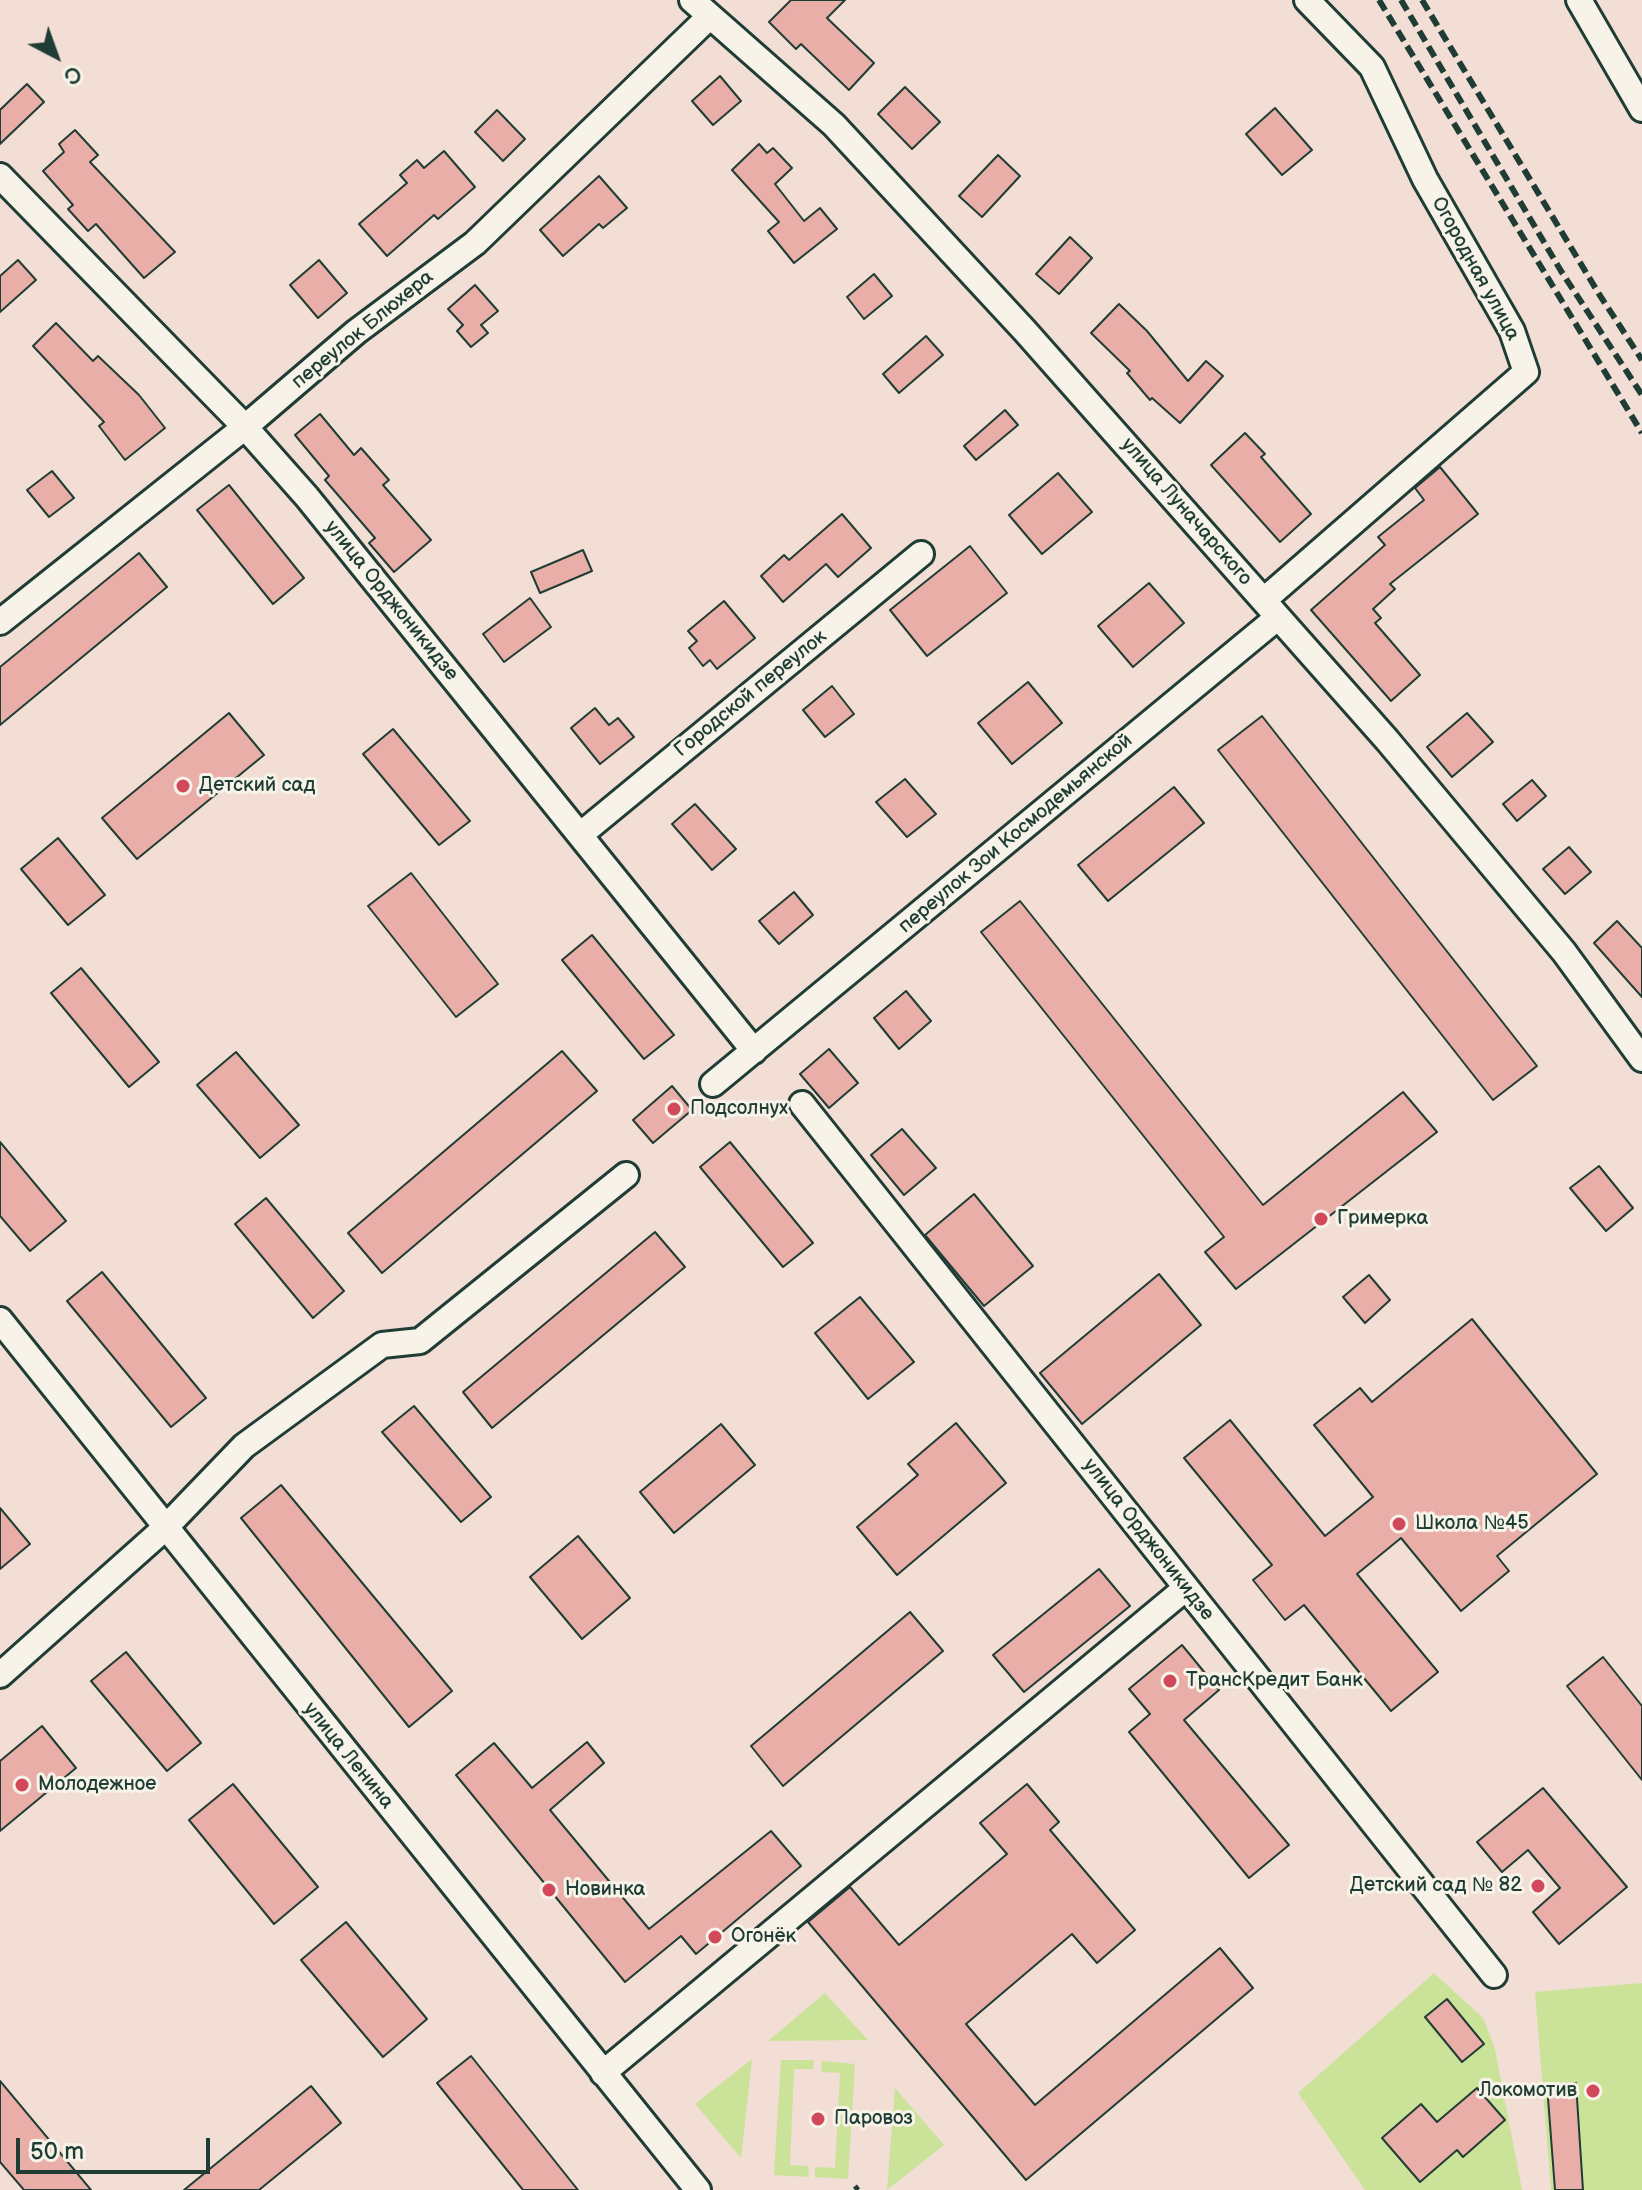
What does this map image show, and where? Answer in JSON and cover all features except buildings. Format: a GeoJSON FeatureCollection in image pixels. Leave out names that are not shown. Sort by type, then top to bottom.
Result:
{"type":"FeatureCollection","features":[{"type":"Feature","properties":{"kind":"street","name":"Огородная улица"},"geometry":{"type":"LineString","coordinates":[[1270,609],[1526,372],[1512,331],[1425,179],[1372,67],[1307,0]]}},
{"type":"Feature","properties":{"kind":"street"},"geometry":{"type":"LineString","coordinates":[[1579,0],[1642,109]]}},
{"type":"Feature","properties":{"kind":"street","name":"улица Луначарского"},"geometry":{"type":"LineString","coordinates":[[700,9],[834,125],[1025,331],[1387,740],[1564,952],[1642,1059]]}},
{"type":"Feature","properties":{"kind":"street","name":"переулок Блюхера"},"geometry":{"type":"LineString","coordinates":[[0,622],[245,427],[356,332],[475,243],[700,9]]}},
{"type":"Feature","properties":{"kind":"street","name":"улица Орджоникидзе"},"geometry":{"type":"LineString","coordinates":[[0,176],[245,427],[307,497],[754,1051]]}},
{"type":"Feature","properties":{"kind":"street","name":"Городской переулок"},"geometry":{"type":"LineString","coordinates":[[580,835],[921,554]]}},
{"type":"Feature","properties":{"kind":"street","name":"переулок Зои Космодемьянской"},"geometry":{"type":"LineString","coordinates":[[713,1084],[1270,609]]}},
{"type":"Feature","properties":{"kind":"street","name":"улица Орджоникидзе"},"geometry":{"type":"LineString","coordinates":[[802,1104],[1494,1975]]}},
{"type":"Feature","properties":{"kind":"street"},"geometry":{"type":"LineString","coordinates":[[0,1675],[165,1528],[244,1446],[382,1345],[420,1341],[626,1175]]}},
{"type":"Feature","properties":{"kind":"street","name":"улица Ленина"},"geometry":{"type":"LineString","coordinates":[[0,1320],[698,2190]]}},
{"type":"Feature","properties":{"kind":"street"},"geometry":{"type":"LineString","coordinates":[[603,2073],[1186,1588]]}},
{"type":"Feature","properties":{"kind":"green space"},"geometry":{"type":"Polygon","coordinates":[[[1434,1973],[1483,2018],[1495,2049],[1522,2190],[1365,2190],[1298,2093],[1434,1973]]]}},
{"type":"Feature","properties":{"kind":"green space","name":"Локомотив"},"geometry":{"type":"Polygon","coordinates":[[[1642,1983],[1642,2190],[1551,2190],[1535,1992],[1642,1983]]]}},
{"type":"Feature","properties":{"kind":"green space"},"geometry":{"type":"Polygon","coordinates":[[[825,1993],[868,2040],[768,2041],[825,1993]]]}},
{"type":"Feature","properties":{"kind":"green space"},"geometry":{"type":"Polygon","coordinates":[[[752,2059],[741,2158],[695,2104],[752,2059]]]}},
{"type":"Feature","properties":{"kind":"green space"},"geometry":{"type":"Polygon","coordinates":[[[781,2060],[814,2060],[813,2069],[794,2069],[790,2165],[808,2166],[809,2177],[774,2175],[781,2060]]]}},
{"type":"Feature","properties":{"kind":"green space"},"geometry":{"type":"Polygon","coordinates":[[[822,2061],[855,2064],[848,2179],[815,2177],[815,2167],[835,2168],[840,2073],[821,2072],[822,2061]]]}},
{"type":"Feature","properties":{"kind":"green space"},"geometry":{"type":"Polygon","coordinates":[[[895,2088],[944,2145],[887,2190],[895,2088]]]}},
{"type":"Feature","properties":{"kind":"railway"},"geometry":{"type":"LineString","coordinates":[[1379,0],[1642,433]]}},
{"type":"Feature","properties":{"kind":"railway"},"geometry":{"type":"LineString","coordinates":[[1401,0],[1561,271],[1642,395]]}},
{"type":"Feature","properties":{"kind":"railway"},"geometry":{"type":"LineString","coordinates":[[1422,0],[1642,360]]}},
{"type":"Feature","properties":{"kind":"place","name":"Детский сад"},"geometry":{"type":"Point","coordinates":[183,786]}},
{"type":"Feature","properties":{"kind":"place","name":"Подсолнух"},"geometry":{"type":"Point","coordinates":[674,1109]}},
{"type":"Feature","properties":{"kind":"place","name":"Гримерка"},"geometry":{"type":"Point","coordinates":[1321,1219]}},
{"type":"Feature","properties":{"kind":"place","name":"Школа №45"},"geometry":{"type":"Point","coordinates":[1399,1524]}},
{"type":"Feature","properties":{"kind":"place","name":"ТрансКредит Банк"},"geometry":{"type":"Point","coordinates":[1170,1681]}},
{"type":"Feature","properties":{"kind":"place","name":"Молодежное"},"geometry":{"type":"Point","coordinates":[22,1785]}},
{"type":"Feature","properties":{"kind":"place","name":"Детский сад № 82"},"geometry":{"type":"Point","coordinates":[1538,1886]}},
{"type":"Feature","properties":{"kind":"place","name":"Новинка"},"geometry":{"type":"Point","coordinates":[549,1890]}},
{"type":"Feature","properties":{"kind":"place","name":"Огонёк"},"geometry":{"type":"Point","coordinates":[715,1937]}},
{"type":"Feature","properties":{"kind":"place","name":"Локомотив"},"geometry":{"type":"Point","coordinates":[1593,2091]}},
{"type":"Feature","properties":{"kind":"place","name":"Паровоз"},"geometry":{"type":"Point","coordinates":[818,2119]}}]}
